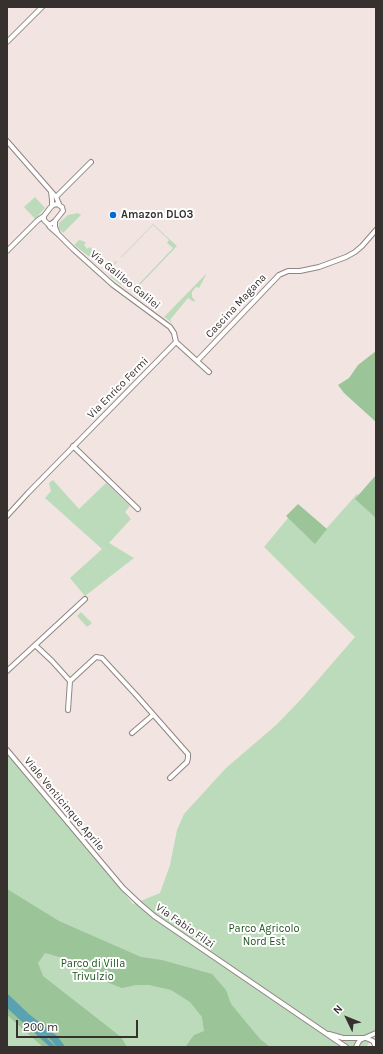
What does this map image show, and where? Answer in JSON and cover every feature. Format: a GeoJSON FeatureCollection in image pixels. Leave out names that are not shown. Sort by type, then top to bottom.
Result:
{"type":"FeatureCollection","features":[{"type":"Feature","properties":{"kind":"street"},"geometry":{"type":"LineString","coordinates":[[7,42],[42,7]]}},
{"type":"Feature","properties":{"kind":"street"},"geometry":{"type":"LineString","coordinates":[[7,141],[56,197],[62,207],[63,211],[51,224],[35,223]]}},
{"type":"Feature","properties":{"kind":"street"},"geometry":{"type":"LineString","coordinates":[[56,197],[91,162]]}},
{"type":"Feature","properties":{"kind":"street"},"geometry":{"type":"LineString","coordinates":[[51,192],[52,206]]}},
{"type":"Feature","properties":{"kind":"street"},"geometry":{"type":"LineString","coordinates":[[7,252],[35,223],[44,216],[52,206],[59,204]]}},
{"type":"Feature","properties":{"kind":"street"},"geometry":{"type":"LineString","coordinates":[[44,216],[46,223]]}},
{"type":"Feature","properties":{"kind":"street"},"geometry":{"type":"LineString","coordinates":[[55,221],[55,227],[58,234]]}},
{"type":"Feature","properties":{"kind":"street","name":"Via Galileo Galilei"},"geometry":{"type":"LineString","coordinates":[[46,223],[112,285],[170,327],[174,333],[176,342]]}},
{"type":"Feature","properties":{"kind":"street","name":"Cascina Magana"},"geometry":{"type":"LineString","coordinates":[[197,361],[279,275],[288,271],[300,271],[319,267],[346,257],[362,246],[376,230]]}},
{"type":"Feature","properties":{"kind":"street"},"geometry":{"type":"LineString","coordinates":[[176,342],[209,372]]}},
{"type":"Feature","properties":{"kind":"street","name":"Via Enrico Fermi"},"geometry":{"type":"LineString","coordinates":[[7,516],[28,492],[176,342]]}},
{"type":"Feature","properties":{"kind":"street"},"geometry":{"type":"LineString","coordinates":[[73,446],[138,509]]}},
{"type":"Feature","properties":{"kind":"street"},"geometry":{"type":"LineString","coordinates":[[7,671],[86,599]]}},
{"type":"Feature","properties":{"kind":"street"},"geometry":{"type":"LineString","coordinates":[[35,645],[70,681]]}},
{"type":"Feature","properties":{"kind":"street"},"geometry":{"type":"LineString","coordinates":[[68,710],[70,681],[96,657],[102,658],[188,754],[187,762],[170,778]]}},
{"type":"Feature","properties":{"kind":"street"},"geometry":{"type":"LineString","coordinates":[[132,733],[153,714]]}},
{"type":"Feature","properties":{"kind":"street","name":"Viale Venticinque Aprile"},"geometry":{"type":"LineString","coordinates":[[7,750],[108,869]]}},
{"type":"Feature","properties":{"kind":"street","name":"Via Fabio Filzi"},"geometry":{"type":"LineString","coordinates":[[108,869],[127,892],[149,912],[346,1047]]}},
{"type":"Feature","properties":{"kind":"street","name":"Via Fabio Filzi"},"geometry":{"type":"LineString","coordinates":[[320,1029],[332,1035],[347,1039],[364,1038]]}},
{"type":"Feature","properties":{"kind":"street"},"geometry":{"type":"LineString","coordinates":[[356,1047],[358,1042],[376,1033]]}},
{"type":"Feature","properties":{"kind":"street"},"geometry":{"type":"LineString","coordinates":[[364,1038],[373,1041],[376,1047]]}},
{"type":"Feature","properties":{"kind":"green space"},"geometry":{"type":"Polygon","coordinates":[[[35,197],[45,208],[35,219],[24,207],[35,197]]]}},
{"type":"Feature","properties":{"kind":"green space"},"geometry":{"type":"Polygon","coordinates":[[[78,213],[81,215],[63,233],[59,228],[59,223],[68,215],[78,213]]]}},
{"type":"Feature","properties":{"kind":"green space"},"geometry":{"type":"Polygon","coordinates":[[[153,224],[177,246],[135,290],[134,283],[137,286],[173,248],[167,243],[169,240],[153,225],[121,257],[153,224]]]}},
{"type":"Feature","properties":{"kind":"green space"},"geometry":{"type":"Polygon","coordinates":[[[79,240],[86,243],[84,245],[87,249],[90,247],[98,255],[95,258],[92,256],[91,258],[74,245],[79,240]]]}},
{"type":"Feature","properties":{"kind":"green space"},"geometry":{"type":"Polygon","coordinates":[[[116,261],[117,262],[113,266],[113,269],[124,280],[121,285],[107,272],[116,261]]]}},
{"type":"Feature","properties":{"kind":"green space"},"geometry":{"type":"Polygon","coordinates":[[[206,274],[199,288],[196,287],[192,292],[192,297],[195,300],[194,302],[188,298],[170,320],[172,322],[164,317],[206,274]]]}},
{"type":"Feature","properties":{"kind":"green space"},"geometry":{"type":"Polygon","coordinates":[[[376,351],[376,422],[344,393],[338,385],[349,378],[358,365],[376,351]]]}},
{"type":"Feature","properties":{"kind":"green space"},"geometry":{"type":"Polygon","coordinates":[[[376,475],[376,518],[355,499],[376,475]]]}},
{"type":"Feature","properties":{"kind":"green space"},"geometry":{"type":"Polygon","coordinates":[[[53,480],[79,509],[106,483],[130,506],[125,512],[131,519],[109,543],[134,558],[85,596],[70,578],[102,549],[45,498],[51,491],[49,483],[53,480]]]}},
{"type":"Feature","properties":{"kind":"green space","name":"Parco Agricolo Nord Est"},"geometry":{"type":"Polygon","coordinates":[[[357,494],[376,510],[376,1034],[366,1047],[7,1047],[7,754],[133,904],[160,893],[170,865],[177,830],[184,814],[226,768],[283,718],[355,637],[264,547],[293,512],[325,530],[357,494]]]}},
{"type":"Feature","properties":{"kind":"green space"},"geometry":{"type":"Polygon","coordinates":[[[298,504],[327,529],[315,544],[286,516],[298,504]]]}},
{"type":"Feature","properties":{"kind":"green space"},"geometry":{"type":"Polygon","coordinates":[[[81,612],[92,623],[87,627],[77,616],[81,612]]]}},
{"type":"Feature","properties":{"kind":"green space","name":"Parco di Villa Trivulzio"},"geometry":{"type":"Polygon","coordinates":[[[7,889],[59,921],[141,957],[162,960],[212,974],[226,990],[231,1004],[260,1039],[270,1047],[187,1047],[186,1046],[194,1035],[204,1031],[202,1017],[190,1002],[171,990],[149,985],[136,985],[122,988],[99,979],[59,957],[45,953],[38,963],[43,976],[121,1037],[127,1047],[43,1047],[7,1015],[7,889]]]}},
{"type":"Feature","properties":{"kind":"water"},"geometry":{"type":"Polygon","coordinates":[[[7,1001],[56,1047],[50,1047],[7,1008],[7,1001]]]}},
{"type":"Feature","properties":{"kind":"waterway"},"geometry":{"type":"LineString","coordinates":[[7,998],[27,1017],[54,1038],[61,1047]]}},
{"type":"Feature","properties":{"kind":"place","name":"Amazon DLO3"},"geometry":{"type":"Point","coordinates":[113,215]}}]}
